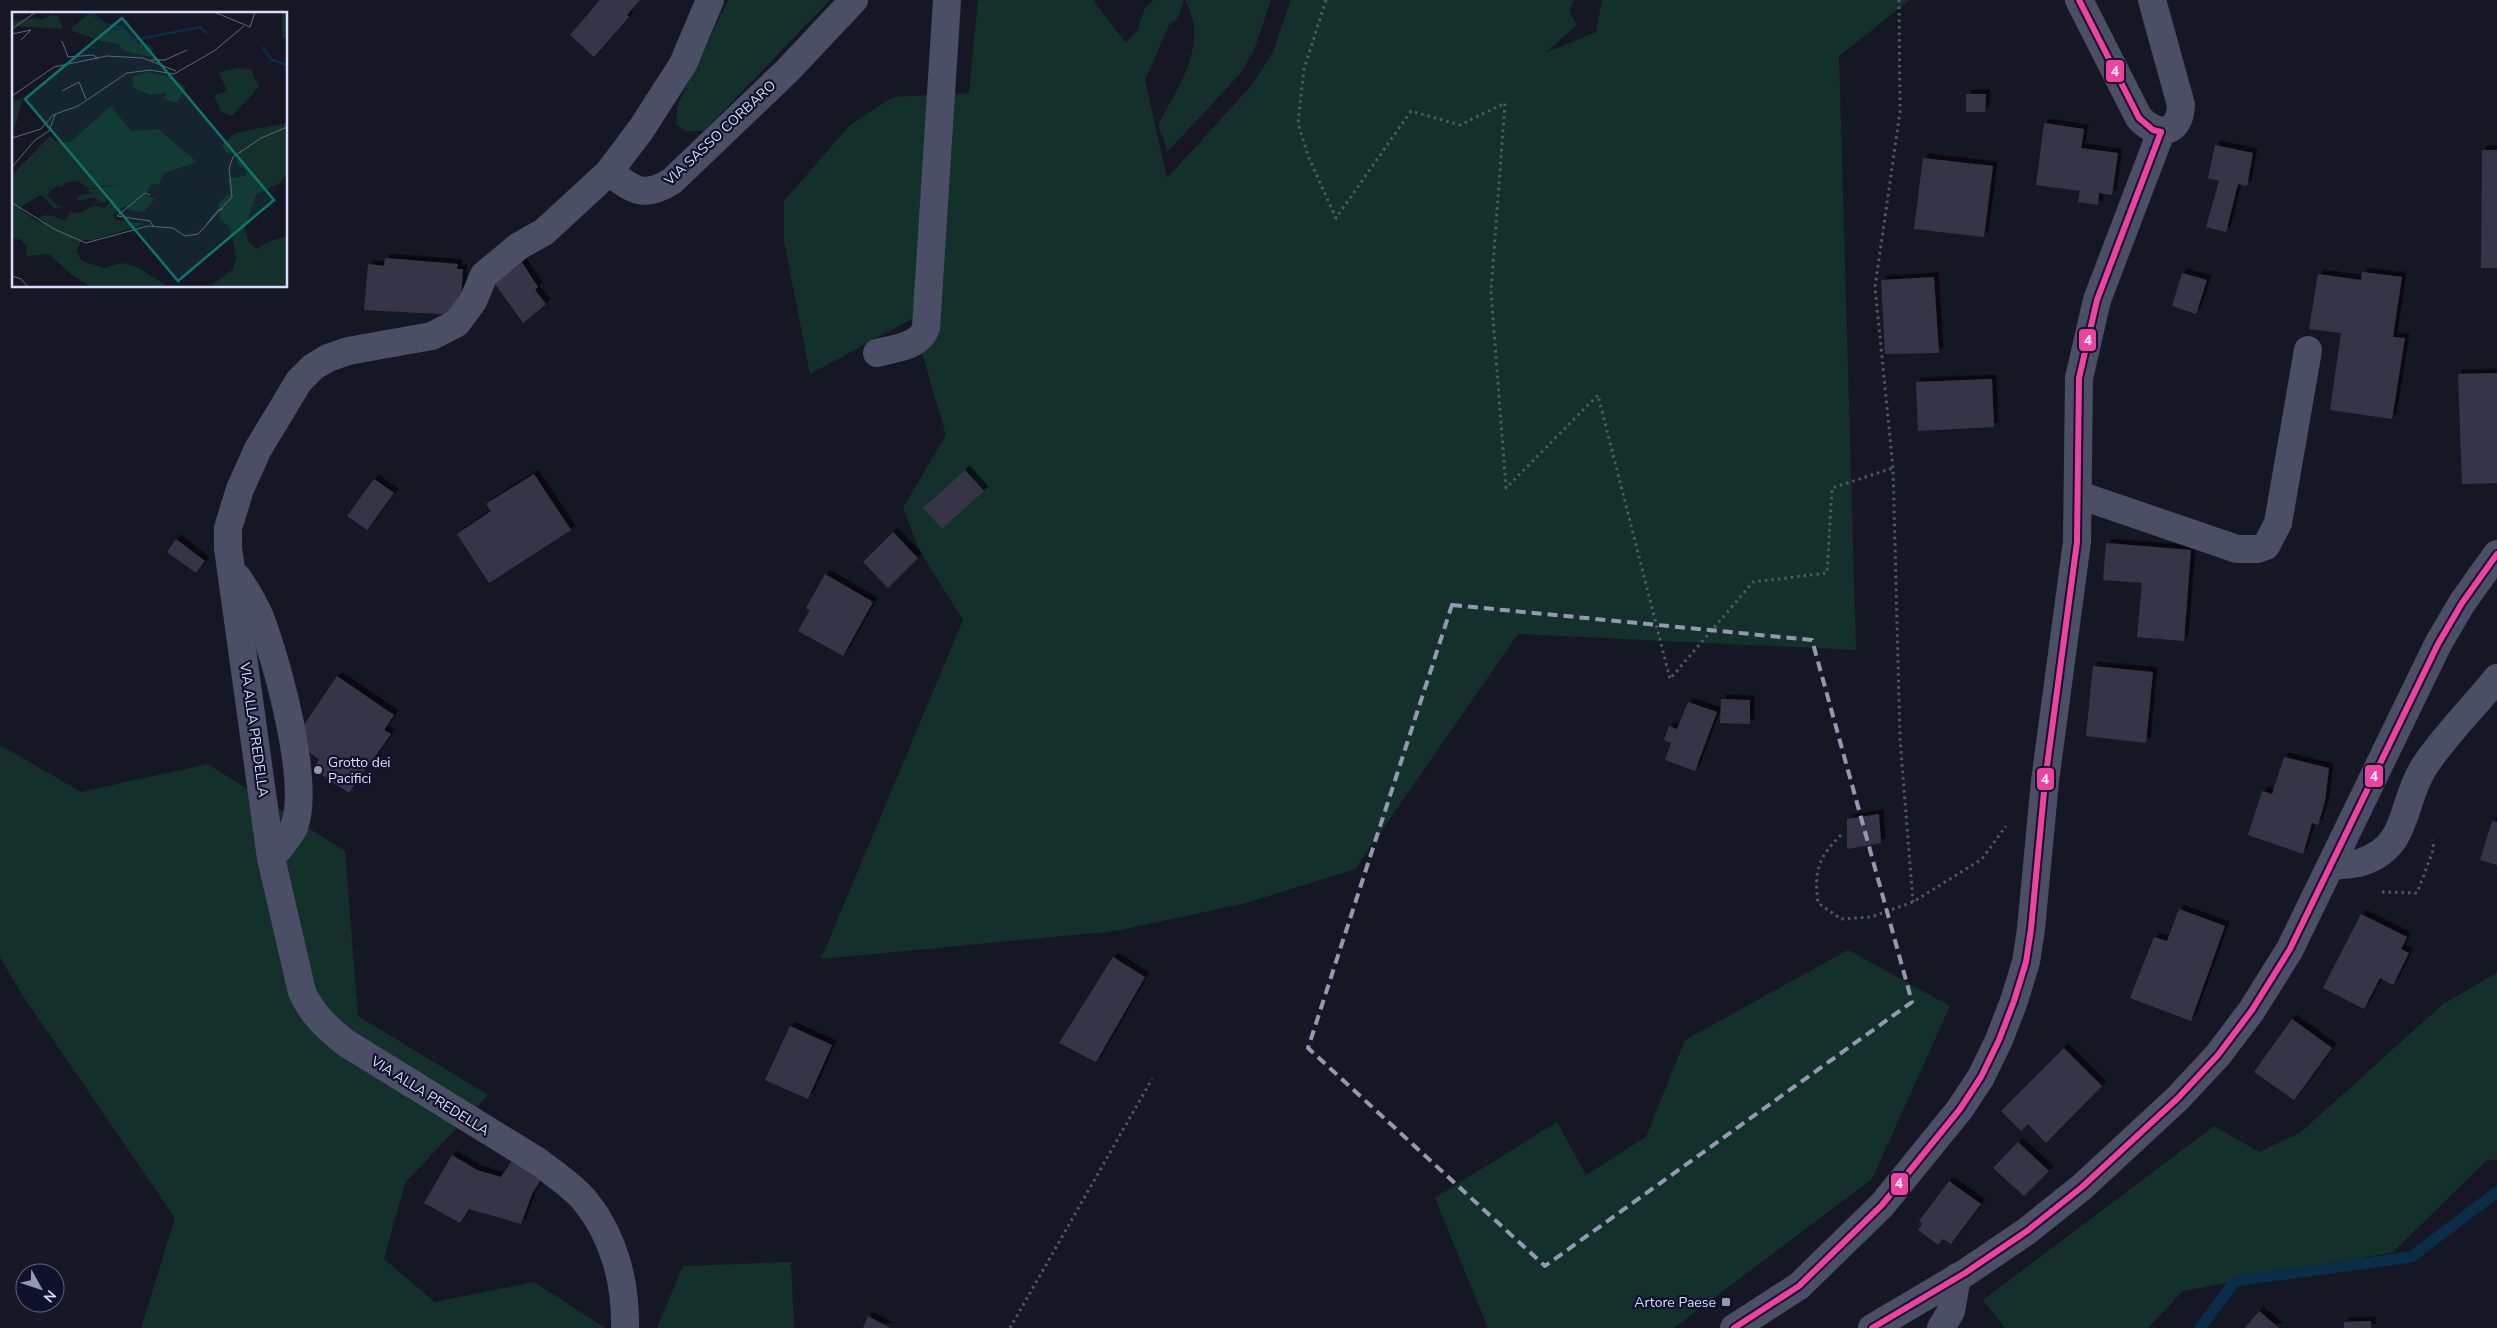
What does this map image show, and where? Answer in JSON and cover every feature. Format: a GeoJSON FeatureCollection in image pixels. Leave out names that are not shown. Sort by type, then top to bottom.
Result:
{"type":"FeatureCollection","features":[{"type":"Feature","properties":{"kind":"street"},"geometry":{"type":"LineString","coordinates":[[610,172],[642,128],[683,64],[710,0]]}},
{"type":"Feature","properties":{"kind":"street","name":"VIA SASSO CORBARO"},"geometry":{"type":"LineString","coordinates":[[610,172],[637,190],[649,192],[672,181],[787,71],[854,0]]}},
{"type":"Feature","properties":{"kind":"street"},"geometry":{"type":"LineString","coordinates":[[877,353],[920,340],[926,328],[947,0]]}},
{"type":"Feature","properties":{"kind":"street"},"geometry":{"type":"LineString","coordinates":[[2079,0],[2139,118],[2153,130],[2161,132],[2168,130],[2176,124],[2180,115],[2181,105],[2152,0]]}},
{"type":"Feature","properties":{"kind":"street"},"geometry":{"type":"LineString","coordinates":[[1734,1328],[1799,1286],[1882,1205],[1960,1109],[1981,1077],[1999,1040],[2014,1001],[2026,962],[2031,929],[2045,780],[2077,542],[2079,378],[2087,334],[2097,300],[2161,132]]}},
{"type":"Feature","properties":{"kind":"street","name":"VIA ALLA PREDELLA"},"geometry":{"type":"LineString","coordinates":[[610,172],[544,232],[519,246],[484,276],[473,301],[457,323],[447,330],[432,336],[348,351],[313,367],[299,381],[258,449],[240,489],[228,528],[231,568],[271,858],[302,992],[310,1010],[324,1026],[346,1043],[539,1162],[564,1181],[585,1201],[600,1223],[611,1245],[624,1291],[625,1328]]}},
{"type":"Feature","properties":{"kind":"street"},"geometry":{"type":"LineString","coordinates":[[2079,495],[2237,549],[2257,549],[2266,546],[2278,523],[2308,350]]}},
{"type":"Feature","properties":{"kind":"street"},"geometry":{"type":"LineString","coordinates":[[1872,1328],[1957,1277],[2027,1231],[2082,1187],[2178,1098],[2218,1055],[2252,1010],[2290,949],[2332,866],[2413,692],[2438,644],[2462,603],[2497,554]]}},
{"type":"Feature","properties":{"kind":"street"},"geometry":{"type":"LineString","coordinates":[[231,568],[259,616],[282,681],[296,766],[299,806],[294,827],[271,858]]}},
{"type":"Feature","properties":{"kind":"street"},"geometry":{"type":"LineString","coordinates":[[2332,866],[2362,862],[2392,843],[2400,832],[2411,794],[2425,766],[2497,678]]}},
{"type":"Feature","properties":{"kind":"street"},"geometry":{"type":"LineString","coordinates":[[1941,1328],[1951,1311],[1957,1277]]}},
{"type":"Feature","properties":{"kind":"path"},"geometry":{"type":"LineString","coordinates":[[1326,0],[1304,69],[1298,123],[1308,156],[1336,218],[1411,111],[1460,125],[1505,103],[1491,292],[1506,488],[1598,395],[1670,679],[1753,582],[1827,573],[1832,488],[1893,468]]}},
{"type":"Feature","properties":{"kind":"path"},"geometry":{"type":"LineString","coordinates":[[1898,0],[1900,112],[1875,287],[1893,468],[1900,739],[1913,902]]}},
{"type":"Feature","properties":{"kind":"path"},"geometry":{"type":"LineString","coordinates":[[1841,835],[1824,853],[1815,881],[1818,903],[1841,919],[1872,917],[1913,902],[1982,859],[2006,825]]}},
{"type":"Feature","properties":{"kind":"path"},"geometry":{"type":"LineString","coordinates":[[1010,1328],[1152,1079]]}},
{"type":"Feature","properties":{"kind":"highlighted area"},"geometry":{"type":"Polygon","coordinates":[[[1452,605],[1812,640],[1912,1002],[1545,1266],[1308,1048],[1452,605]]]}},
{"type":"Feature","properties":{"kind":"green space"},"geometry":{"type":"Polygon","coordinates":[[[728,0],[830,0],[704,131],[685,131],[676,124],[678,104],[728,0]]]}},
{"type":"Feature","properties":{"kind":"green space"},"geometry":{"type":"Polygon","coordinates":[[[978,0],[1093,0],[1126,43],[1137,31],[1145,8],[1154,0],[1184,0],[1177,20],[1170,23],[1145,80],[1167,178],[1252,85],[1273,52],[1291,0],[1574,0],[1569,11],[1577,25],[1545,53],[1596,32],[1602,0],[1910,0],[1839,56],[1856,650],[1518,634],[1355,869],[1246,903],[1116,931],[821,959],[963,620],[919,550],[903,508],[946,435],[912,319],[810,374],[784,241],[784,201],[850,125],[893,97],[969,93],[978,0]]]}},
{"type":"Feature","properties":{"kind":"green space"},"geometry":{"type":"Polygon","coordinates":[[[1185,0],[1271,0],[1254,50],[1240,74],[1168,151],[1158,125],[1182,80],[1193,48],[1192,16],[1185,0]]]}},
{"type":"Feature","properties":{"kind":"green space"},"geometry":{"type":"Polygon","coordinates":[[[0,745],[81,792],[208,764],[345,851],[358,1016],[488,1095],[405,1183],[384,1259],[435,1302],[534,1282],[605,1328],[141,1328],[175,1218],[21,993],[0,957],[0,745]]]}},
{"type":"Feature","properties":{"kind":"green space"},"geometry":{"type":"Polygon","coordinates":[[[1848,950],[1950,1006],[1872,1179],[1674,1328],[1488,1328],[1435,1198],[1557,1122],[1586,1175],[1646,1137],[1685,1040],[1848,950]]]}},
{"type":"Feature","properties":{"kind":"green space"},"geometry":{"type":"Polygon","coordinates":[[[2497,973],[2497,1159],[2486,1161],[2393,1252],[2183,1291],[2148,1328],[2005,1328],[1983,1300],[2214,1126],[2259,1152],[2300,1133],[2443,1004],[2497,973]]]}},
{"type":"Feature","properties":{"kind":"green space"},"geometry":{"type":"Polygon","coordinates":[[[791,1262],[794,1328],[657,1328],[683,1266],[791,1262]]]}},
{"type":"Feature","properties":{"kind":"building"},"geometry":{"type":"Polygon","coordinates":[[[600,0],[640,0],[627,15],[629,17],[594,57],[570,35],[600,0]]]}},
{"type":"Feature","properties":{"kind":"building"},"geometry":{"type":"Polygon","coordinates":[[[1966,94],[1986,94],[1985,112],[1966,112],[1966,94]]]}},
{"type":"Feature","properties":{"kind":"building"},"geometry":{"type":"Polygon","coordinates":[[[2044,123],[2084,129],[2081,148],[2118,153],[2112,195],[2099,193],[2098,205],[2078,202],[2080,191],[2036,185],[2044,123]]]}},
{"type":"Feature","properties":{"kind":"building"},"geometry":{"type":"Polygon","coordinates":[[[2215,145],[2253,153],[2247,186],[2238,184],[2226,232],[2206,227],[2219,181],[2208,178],[2215,145]]]}},
{"type":"Feature","properties":{"kind":"building"},"geometry":{"type":"Polygon","coordinates":[[[2482,150],[2497,150],[2497,268],[2481,268],[2482,150]]]}},
{"type":"Feature","properties":{"kind":"building"},"geometry":{"type":"Polygon","coordinates":[[[1923,158],[1993,166],[1984,237],[1914,229],[1923,158]]]}},
{"type":"Feature","properties":{"kind":"building"},"geometry":{"type":"Polygon","coordinates":[[[516,253],[538,287],[535,290],[546,304],[523,323],[488,274],[516,253]]]}},
{"type":"Feature","properties":{"kind":"building"},"geometry":{"type":"Polygon","coordinates":[[[385,258],[458,264],[457,269],[463,269],[460,315],[364,310],[368,264],[384,266],[385,258]]]}},
{"type":"Feature","properties":{"kind":"building"},"geometry":{"type":"Polygon","coordinates":[[[2362,272],[2402,277],[2393,337],[2405,338],[2392,419],[2330,410],[2341,333],[2309,329],[2318,274],[2361,280],[2362,272]]]}},
{"type":"Feature","properties":{"kind":"building"},"geometry":{"type":"Polygon","coordinates":[[[2182,273],[2207,280],[2196,314],[2172,306],[2182,273]]]}},
{"type":"Feature","properties":{"kind":"building"},"geometry":{"type":"Polygon","coordinates":[[[1934,277],[1939,353],[1885,354],[1881,280],[1934,277]]]}},
{"type":"Feature","properties":{"kind":"building"},"geometry":{"type":"Polygon","coordinates":[[[2497,373],[2497,483],[2462,484],[2458,374],[2497,373]]]}},
{"type":"Feature","properties":{"kind":"building"},"geometry":{"type":"Polygon","coordinates":[[[1992,379],[1994,427],[1918,431],[1916,382],[1992,379]]]}},
{"type":"Feature","properties":{"kind":"building"},"geometry":{"type":"Polygon","coordinates":[[[965,470],[984,491],[942,529],[923,508],[965,470]]]}},
{"type":"Feature","properties":{"kind":"building"},"geometry":{"type":"Polygon","coordinates":[[[534,474],[571,530],[489,583],[457,534],[491,511],[486,504],[534,474]]]}},
{"type":"Feature","properties":{"kind":"building"},"geometry":{"type":"Polygon","coordinates":[[[374,479],[394,493],[367,530],[347,516],[374,479]]]}},
{"type":"Feature","properties":{"kind":"building"},"geometry":{"type":"Polygon","coordinates":[[[893,532],[918,558],[888,588],[863,562],[893,532]]]}},
{"type":"Feature","properties":{"kind":"building"},"geometry":{"type":"Polygon","coordinates":[[[176,539],[205,561],[196,573],[167,552],[176,539]]]}},
{"type":"Feature","properties":{"kind":"building"},"geometry":{"type":"Polygon","coordinates":[[[2106,543],[2191,550],[2184,641],[2137,637],[2142,583],[2103,580],[2106,543]]]}},
{"type":"Feature","properties":{"kind":"building"},"geometry":{"type":"Polygon","coordinates":[[[825,574],[873,602],[843,656],[798,631],[810,610],[806,608],[825,574]]]}},
{"type":"Feature","properties":{"kind":"building"},"geometry":{"type":"Polygon","coordinates":[[[2093,666],[2153,672],[2146,743],[2086,736],[2093,666]]]}},
{"type":"Feature","properties":{"kind":"building"},"geometry":{"type":"Polygon","coordinates":[[[337,676],[394,715],[384,730],[391,734],[349,793],[313,769],[319,759],[293,741],[337,676]]]}},
{"type":"Feature","properties":{"kind":"building"},"geometry":{"type":"Polygon","coordinates":[[[1721,699],[1750,700],[1750,724],[1720,723],[1721,699]]]}},
{"type":"Feature","properties":{"kind":"building"},"geometry":{"type":"Polygon","coordinates":[[[1688,702],[1717,712],[1695,771],[1665,760],[1671,743],[1664,740],[1669,726],[1677,729],[1688,702]]]}},
{"type":"Feature","properties":{"kind":"building"},"geometry":{"type":"Polygon","coordinates":[[[2284,757],[2329,768],[2325,801],[2318,825],[2312,823],[2303,854],[2248,835],[2262,791],[2272,794],[2284,757]]]}},
{"type":"Feature","properties":{"kind":"building"},"geometry":{"type":"Polygon","coordinates":[[[1879,814],[1881,843],[1847,849],[1847,819],[1879,814]]]}},
{"type":"Feature","properties":{"kind":"building"},"geometry":{"type":"Polygon","coordinates":[[[2492,821],[2497,822],[2497,865],[2480,860],[2492,821]]]}},
{"type":"Feature","properties":{"kind":"building"},"geometry":{"type":"Polygon","coordinates":[[[2179,909],[2225,926],[2191,1021],[2130,998],[2154,937],[2167,941],[2179,909]]]}},
{"type":"Feature","properties":{"kind":"building"},"geometry":{"type":"Polygon","coordinates":[[[2361,914],[2407,937],[2401,949],[2409,953],[2393,985],[2380,978],[2364,1009],[2323,988],[2361,914]]]}},
{"type":"Feature","properties":{"kind":"building"},"geometry":{"type":"Polygon","coordinates":[[[1113,957],[1145,977],[1096,1062],[1059,1043],[1113,957]]]}},
{"type":"Feature","properties":{"kind":"building"},"geometry":{"type":"Polygon","coordinates":[[[2292,1019],[2332,1048],[2294,1100],[2254,1072],[2292,1019]]]}},
{"type":"Feature","properties":{"kind":"building"},"geometry":{"type":"Polygon","coordinates":[[[790,1026],[832,1045],[808,1099],[765,1080],[790,1026]]]}},
{"type":"Feature","properties":{"kind":"building"},"geometry":{"type":"Polygon","coordinates":[[[2064,1048],[2102,1086],[2046,1143],[2028,1124],[2021,1131],[2001,1111],[2064,1048]]]}},
{"type":"Feature","properties":{"kind":"building"},"geometry":{"type":"Polygon","coordinates":[[[2018,1142],[2049,1171],[2024,1196],[1993,1168],[2018,1142]]]}},
{"type":"Feature","properties":{"kind":"building"},"geometry":{"type":"Polygon","coordinates":[[[452,1155],[477,1170],[501,1177],[515,1156],[544,1175],[532,1194],[521,1224],[469,1209],[460,1223],[424,1203],[452,1155]]]}},
{"type":"Feature","properties":{"kind":"building"},"geometry":{"type":"Polygon","coordinates":[[[1949,1181],[1981,1204],[1951,1244],[1943,1239],[1938,1245],[1918,1230],[1922,1224],[1919,1221],[1949,1181]]]}},
{"type":"Feature","properties":{"kind":"building"},"geometry":{"type":"Polygon","coordinates":[[[2259,1311],[2279,1328],[2245,1328],[2259,1311]]]}},
{"type":"Feature","properties":{"kind":"building"},"geometry":{"type":"Polygon","coordinates":[[[868,1316],[890,1328],[863,1328],[868,1316]]]}},
{"type":"Feature","properties":{"kind":"building"},"geometry":{"type":"Polygon","coordinates":[[[2371,1321],[2371,1328],[2344,1328],[2344,1322],[2371,1321]]]}},
{"type":"Feature","properties":{"kind":"waterway"},"geometry":{"type":"LineString","coordinates":[[2200,1328],[2235,1281],[2411,1257],[2497,1192]]}},
{"type":"Feature","properties":{"kind":"transit line","name":"4"},"geometry":{"type":"LineString","coordinates":[[2079,0],[2139,118],[2153,130],[2161,132]]}},
{"type":"Feature","properties":{"kind":"transit line","name":"4"},"geometry":{"type":"LineString","coordinates":[[1734,1328],[1799,1286],[1882,1205],[1960,1109],[1981,1077],[1999,1040],[2014,1001],[2026,962],[2031,929],[2045,781],[2077,542],[2079,378],[2097,300],[2161,132]]}},
{"type":"Feature","properties":{"kind":"transit line","name":"4"},"geometry":{"type":"LineString","coordinates":[[1872,1328],[1965,1273],[2027,1231],[2082,1187],[2178,1098],[2218,1055],[2252,1010],[2290,949],[2438,644],[2462,603],[2497,554]]}},
{"type":"Feature","properties":{"kind":"place","name":"Grotto dei Pacifici"},"geometry":{"type":"Point","coordinates":[318,770]}},
{"type":"Feature","properties":{"kind":"place","name":"Artore Paese"},"geometry":{"type":"Point","coordinates":[1726,1302]}}]}
